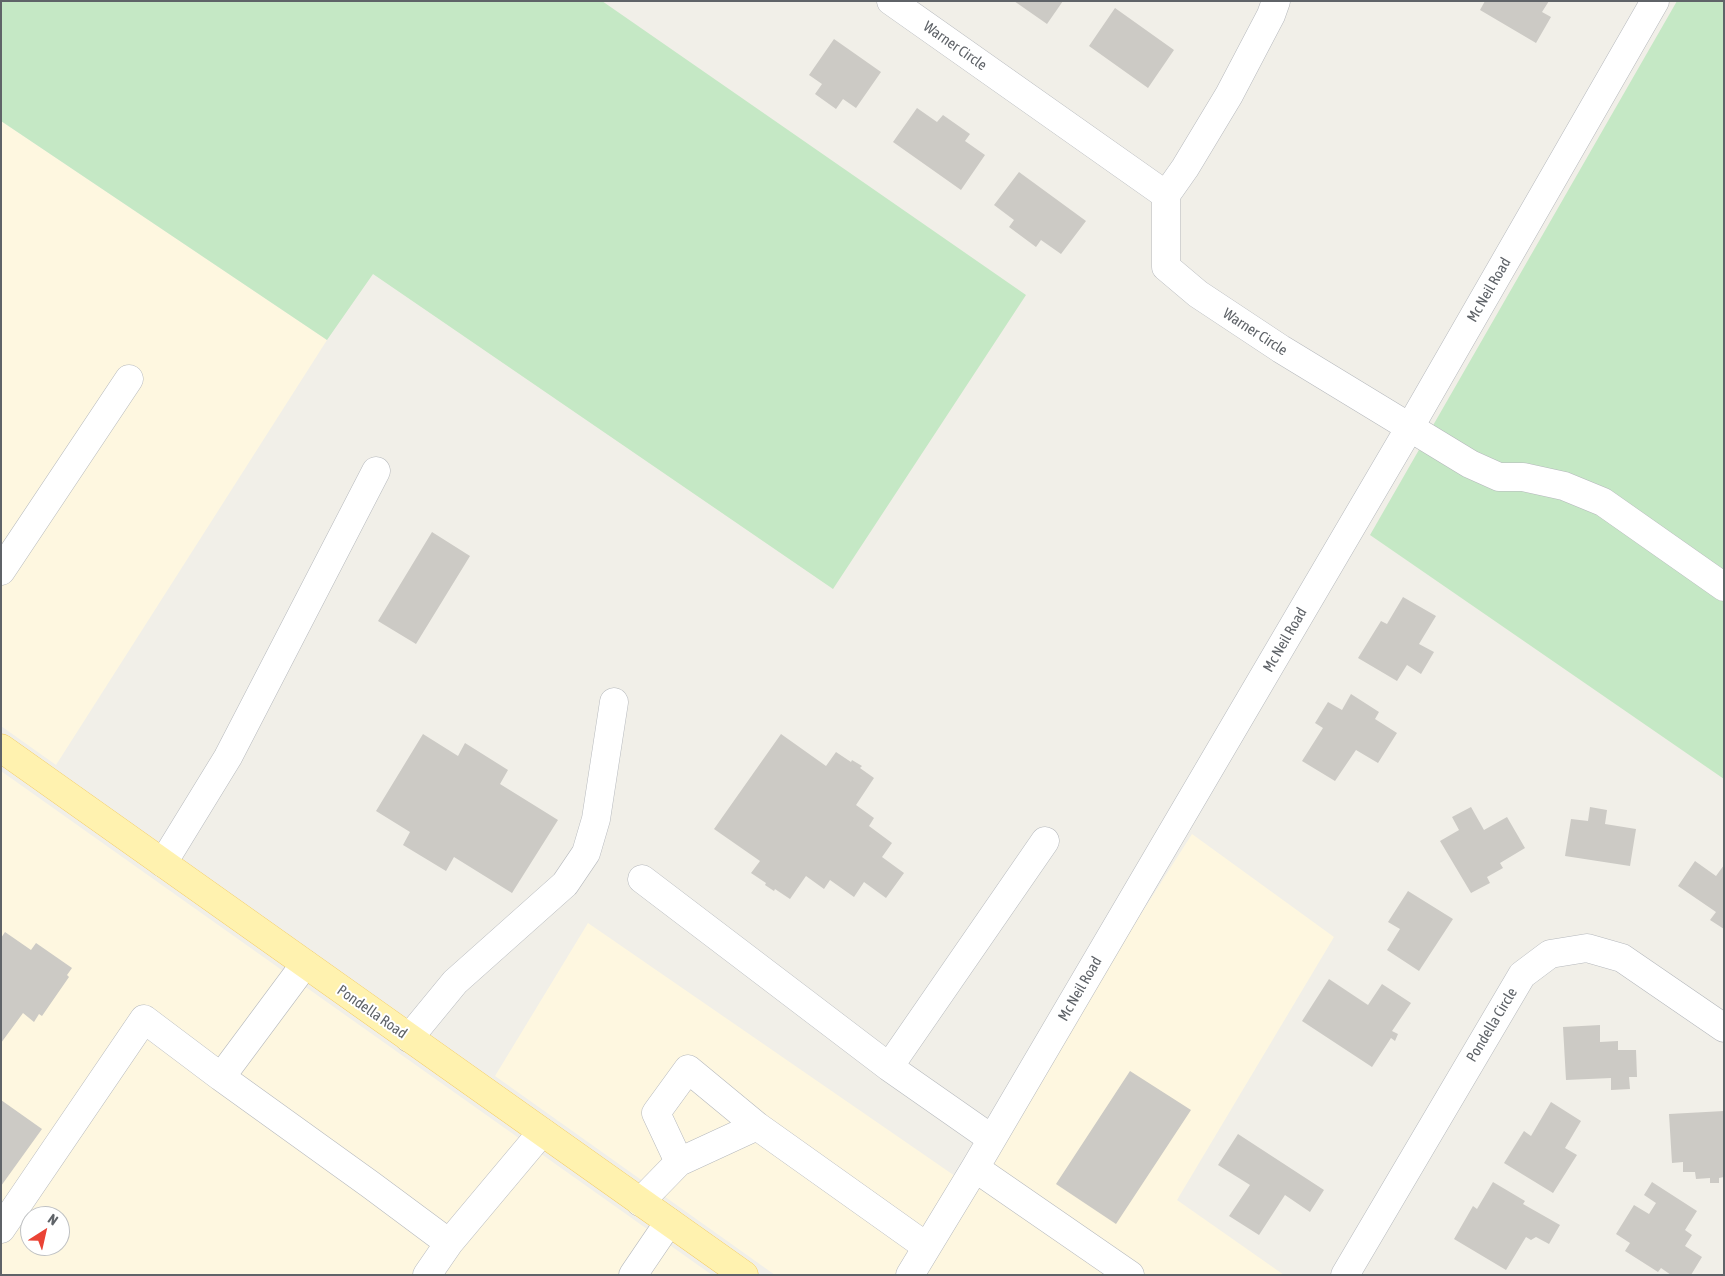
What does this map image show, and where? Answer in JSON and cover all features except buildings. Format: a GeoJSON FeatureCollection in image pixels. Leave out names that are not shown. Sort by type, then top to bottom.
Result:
{"type":"FeatureCollection","features":[{"type":"Feature","properties":{"kind":"main road","name":"Pondella Road"},"geometry":{"type":"LineString","coordinates":[[1,748],[744,1275]]}},
{"type":"Feature","properties":{"kind":"street","name":"Warner Circle"},"geometry":{"type":"LineString","coordinates":[[891,1],[1166,195],[1166,267],[1198,294],[1282,349],[1410,426]]}},
{"type":"Feature","properties":{"kind":"street"},"geometry":{"type":"LineString","coordinates":[[1166,195],[1185,168],[1229,95],[1271,15],[1276,1]]}},
{"type":"Feature","properties":{"kind":"street","name":"Mc Neil Road"},"geometry":{"type":"LineString","coordinates":[[910,1275],[975,1168],[1410,426],[1655,1]]}},
{"type":"Feature","properties":{"kind":"street"},"geometry":{"type":"LineString","coordinates":[[1,571],[129,380]]}},
{"type":"Feature","properties":{"kind":"street"},"geometry":{"type":"LineString","coordinates":[[1410,426],[1470,464],[1499,477],[1523,477],[1564,486],[1603,502],[1724,587]]}},
{"type":"Feature","properties":{"kind":"street"},"geometry":{"type":"LineString","coordinates":[[163,863],[228,758],[376,471]]}},
{"type":"Feature","properties":{"kind":"street"},"geometry":{"type":"LineString","coordinates":[[409,1038],[455,982],[565,884],[586,853],[596,819],[614,702]]}},
{"type":"Feature","properties":{"kind":"street"},"geometry":{"type":"LineString","coordinates":[[889,1068],[1045,842]]}},
{"type":"Feature","properties":{"kind":"street"},"geometry":{"type":"LineString","coordinates":[[642,879],[889,1068],[992,1139]]}},
{"type":"Feature","properties":{"kind":"street","name":"Pondella Circle"},"geometry":{"type":"LineString","coordinates":[[1345,1275],[1522,975],[1550,954],[1587,948],[1622,958],[1724,1028]]}},
{"type":"Feature","properties":{"kind":"street"},"geometry":{"type":"LineString","coordinates":[[221,1077],[305,964]]}},
{"type":"Feature","properties":{"kind":"street"},"geometry":{"type":"LineString","coordinates":[[1,1229],[144,1019],[449,1243]]}},
{"type":"Feature","properties":{"kind":"street"},"geometry":{"type":"LineString","coordinates":[[679,1162],[656,1113],[688,1069],[757,1126],[927,1247]]}},
{"type":"Feature","properties":{"kind":"street"},"geometry":{"type":"LineString","coordinates":[[640,1202],[679,1162],[757,1126]]}},
{"type":"Feature","properties":{"kind":"street"},"geometry":{"type":"LineString","coordinates":[[426,1275],[449,1243],[542,1132]]}},
{"type":"Feature","properties":{"kind":"street"},"geometry":{"type":"LineString","coordinates":[[975,1168],[1130,1275]]}},
{"type":"Feature","properties":{"kind":"street"},"geometry":{"type":"LineString","coordinates":[[633,1275],[669,1222]]}},
{"type":"Feature","properties":{"kind":"shaded area"},"geometry":{"type":"Polygon","coordinates":[[[1,121],[327,340],[56,765],[1,726],[1,121]]]}},
{"type":"Feature","properties":{"kind":"shaded area"},"geometry":{"type":"Polygon","coordinates":[[[1,771],[712,1275],[1,1275],[1,771]]]}},
{"type":"Feature","properties":{"kind":"shaded area"},"geometry":{"type":"Polygon","coordinates":[[[1192,834],[1334,937],[1177,1200],[1284,1275],[775,1275],[495,1076],[588,923],[968,1185],[1192,834]]]}},
{"type":"Feature","properties":{"kind":"green space"},"geometry":{"type":"Polygon","coordinates":[[[1,1],[602,1],[1026,295],[833,589],[373,274],[327,340],[1,121],[1,1]]]}},
{"type":"Feature","properties":{"kind":"green space"},"geometry":{"type":"Polygon","coordinates":[[[1677,1],[1724,1],[1724,779],[1370,535],[1677,1]]]}}]}
